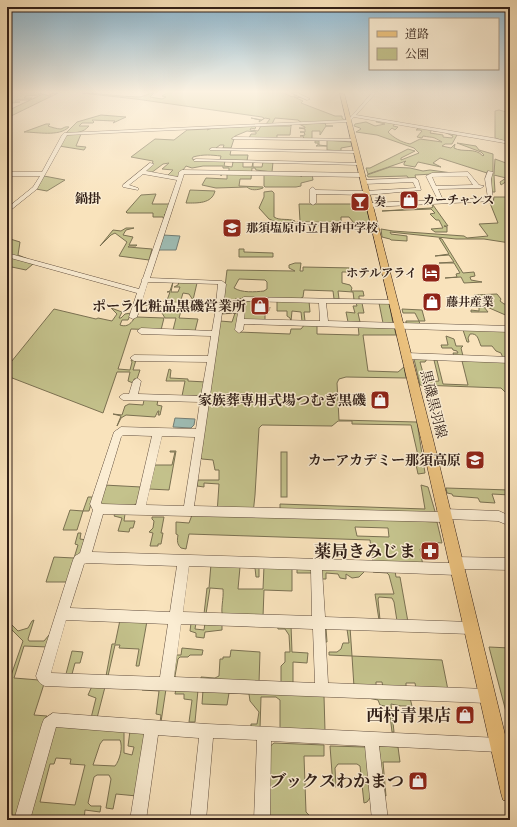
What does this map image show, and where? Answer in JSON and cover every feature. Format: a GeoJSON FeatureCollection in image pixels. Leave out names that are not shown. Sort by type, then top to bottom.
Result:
{"type":"FeatureCollection","features":[{"type":"Feature","properties":{"kind":"main road","name":"黒磯黒羽線"},"geometry":{"type":"LineString","coordinates":[[353,132],[355,146],[407,356],[510,793]]}},
{"type":"Feature","properties":{"kind":"street"},"geometry":{"type":"LineString","coordinates":[[7,212],[28,195],[44,174],[64,135],[112,132]]}},
{"type":"Feature","properties":{"kind":"street"},"geometry":{"type":"LineString","coordinates":[[440,132],[510,143]]}},
{"type":"Feature","properties":{"kind":"street"},"geometry":{"type":"LineString","coordinates":[[234,138],[294,139],[355,146]]}},
{"type":"Feature","properties":{"kind":"street"},"geometry":{"type":"LineString","coordinates":[[294,139],[294,173]]}},
{"type":"Feature","properties":{"kind":"street"},"geometry":{"type":"LineString","coordinates":[[212,149],[294,150],[355,146]]}},
{"type":"Feature","properties":{"kind":"street"},"geometry":{"type":"LineString","coordinates":[[196,160],[294,162],[364,181]]}},
{"type":"Feature","properties":{"kind":"street"},"geometry":{"type":"LineString","coordinates":[[136,188],[125,186],[152,164]]}},
{"type":"Feature","properties":{"kind":"street"},"geometry":{"type":"LineString","coordinates":[[133,317],[144,280],[182,172],[184,171],[294,173],[364,181],[419,189],[415,180],[364,181],[313,191],[313,203]]}},
{"type":"Feature","properties":{"kind":"street"},"geometry":{"type":"LineString","coordinates":[[142,172],[180,179]]}},
{"type":"Feature","properties":{"kind":"street"},"geometry":{"type":"LineString","coordinates":[[370,206],[491,200],[488,186],[488,176],[490,172]]}},
{"type":"Feature","properties":{"kind":"street"},"geometry":{"type":"LineString","coordinates":[[7,174],[44,174]]}},
{"type":"Feature","properties":{"kind":"street"},"geometry":{"type":"LineString","coordinates":[[441,202],[429,176],[468,174],[477,186]]}},
{"type":"Feature","properties":{"kind":"street"},"geometry":{"type":"LineString","coordinates":[[434,188],[488,186]]}},
{"type":"Feature","properties":{"kind":"street"},"geometry":{"type":"LineString","coordinates":[[298,224],[375,225]]}},
{"type":"Feature","properties":{"kind":"street"},"geometry":{"type":"LineString","coordinates":[[7,255],[140,292]]}},
{"type":"Feature","properties":{"kind":"street"},"geometry":{"type":"LineString","coordinates":[[144,280],[220,282],[223,284],[188,511]]}},
{"type":"Feature","properties":{"kind":"street"},"geometry":{"type":"LineString","coordinates":[[239,330],[244,299],[394,302]]}},
{"type":"Feature","properties":{"kind":"street"},"geometry":{"type":"LineString","coordinates":[[322,300],[324,323]]}},
{"type":"Feature","properties":{"kind":"street"},"geometry":{"type":"LineString","coordinates":[[137,303],[242,312]]}},
{"type":"Feature","properties":{"kind":"street"},"geometry":{"type":"LineString","coordinates":[[240,321],[510,329]]}},
{"type":"Feature","properties":{"kind":"street"},"geometry":{"type":"LineString","coordinates":[[141,331],[215,334]]}},
{"type":"Feature","properties":{"kind":"street"},"geometry":{"type":"LineString","coordinates":[[407,356],[510,360]]}},
{"type":"Feature","properties":{"kind":"street"},"geometry":{"type":"LineString","coordinates":[[134,358],[211,359]]}},
{"type":"Feature","properties":{"kind":"street"},"geometry":{"type":"LineString","coordinates":[[133,397],[137,381]]}},
{"type":"Feature","properties":{"kind":"street"},"geometry":{"type":"LineString","coordinates":[[123,397],[205,399]]}},
{"type":"Feature","properties":{"kind":"street"},"geometry":{"type":"LineString","coordinates":[[199,434],[121,432],[117,435],[95,504],[99,509],[499,516],[510,521]]}},
{"type":"Feature","properties":{"kind":"street"},"geometry":{"type":"LineString","coordinates":[[140,510],[158,432]]}},
{"type":"Feature","properties":{"kind":"street"},"geometry":{"type":"LineString","coordinates":[[86,557],[99,509]]}},
{"type":"Feature","properties":{"kind":"street"},"geometry":{"type":"LineString","coordinates":[[487,696],[45,679],[43,676],[79,560],[86,557],[316,564],[456,566],[510,564]]}},
{"type":"Feature","properties":{"kind":"street"},"geometry":{"type":"LineString","coordinates":[[166,684],[184,560]]}},
{"type":"Feature","properties":{"kind":"street"},"geometry":{"type":"LineString","coordinates":[[316,564],[322,690]]}},
{"type":"Feature","properties":{"kind":"street"},"geometry":{"type":"LineString","coordinates":[[62,614],[471,628]]}},
{"type":"Feature","properties":{"kind":"street"},"geometry":{"type":"LineString","coordinates":[[22,820],[49,724],[53,720],[207,731],[498,745]]}},
{"type":"Feature","properties":{"kind":"street"},"geometry":{"type":"LineString","coordinates":[[138,820],[152,727]]}},
{"type":"Feature","properties":{"kind":"street"},"geometry":{"type":"LineString","coordinates":[[198,820],[207,731]]}},
{"type":"Feature","properties":{"kind":"street"},"geometry":{"type":"LineString","coordinates":[[262,820],[264,734]]}},
{"type":"Feature","properties":{"kind":"street"},"geometry":{"type":"LineString","coordinates":[[371,739],[380,820]]}},
{"type":"Feature","properties":{"kind":"green space"},"geometry":{"type":"Polygon","coordinates":[[[25,132],[61,132],[54,133],[25,132]]]}},
{"type":"Feature","properties":{"kind":"green space"},"geometry":{"type":"Polygon","coordinates":[[[67,132],[80,132],[76,133],[66,133],[67,132]]]}},
{"type":"Feature","properties":{"kind":"green space"},"geometry":{"type":"Polygon","coordinates":[[[185,132],[246,132],[235,136],[231,148],[223,148],[224,145],[220,145],[216,148],[231,150],[230,155],[248,155],[247,161],[220,160],[221,156],[211,155],[197,156],[193,157],[192,159],[225,161],[224,166],[232,167],[233,162],[230,161],[243,162],[243,167],[252,167],[253,162],[253,167],[262,167],[263,162],[273,162],[272,172],[252,168],[251,179],[240,179],[239,186],[263,188],[253,190],[247,187],[216,188],[202,185],[206,178],[227,179],[227,173],[222,173],[221,176],[221,173],[229,171],[229,168],[223,168],[223,166],[203,166],[192,168],[186,166],[178,177],[167,176],[173,170],[162,169],[169,163],[163,164],[151,173],[145,172],[152,165],[153,161],[131,157],[155,139],[174,140],[185,132]]]}},
{"type":"Feature","properties":{"kind":"green space"},"geometry":{"type":"Polygon","coordinates":[[[252,132],[290,132],[290,135],[277,135],[277,138],[249,138],[251,134],[256,134],[256,132],[252,132]]]}},
{"type":"Feature","properties":{"kind":"green space"},"geometry":{"type":"Polygon","coordinates":[[[304,132],[312,132],[312,139],[304,139],[303,136],[300,136],[305,135],[304,132]]]}},
{"type":"Feature","properties":{"kind":"green space"},"geometry":{"type":"Polygon","coordinates":[[[356,132],[388,132],[398,140],[410,144],[420,139],[442,142],[423,136],[422,138],[417,137],[422,132],[431,132],[430,133],[443,135],[443,137],[452,138],[453,136],[440,132],[443,132],[457,135],[452,144],[445,144],[442,146],[451,148],[455,144],[454,148],[473,151],[480,153],[483,156],[484,155],[481,152],[457,143],[476,146],[479,150],[493,154],[493,172],[487,173],[440,158],[433,163],[441,167],[418,162],[415,167],[404,165],[406,161],[368,174],[366,168],[370,168],[408,149],[415,151],[401,158],[401,160],[419,153],[414,148],[377,135],[356,132]]]}},
{"type":"Feature","properties":{"kind":"green space"},"geometry":{"type":"Polygon","coordinates":[[[495,132],[510,132],[510,143],[495,138],[495,132]]]}},
{"type":"Feature","properties":{"kind":"green space"},"geometry":{"type":"Polygon","coordinates":[[[81,134],[76,146],[86,147],[84,150],[59,146],[65,135],[81,134]]]}},
{"type":"Feature","properties":{"kind":"green space"},"geometry":{"type":"Polygon","coordinates":[[[327,140],[351,142],[352,146],[341,148],[341,151],[327,150],[327,140]]]}},
{"type":"Feature","properties":{"kind":"green space"},"geometry":{"type":"Polygon","coordinates":[[[315,141],[319,141],[319,145],[327,146],[316,146],[318,143],[315,143],[315,141]]]}},
{"type":"Feature","properties":{"kind":"green space"},"geometry":{"type":"Polygon","coordinates":[[[495,159],[506,163],[510,161],[510,182],[507,181],[501,185],[500,182],[506,178],[494,175],[495,192],[491,192],[491,174],[494,174],[495,159]]]}},
{"type":"Feature","properties":{"kind":"green space"},"geometry":{"type":"Polygon","coordinates":[[[390,167],[452,173],[415,175],[416,179],[409,179],[407,176],[368,177],[367,175],[390,167]]]}},
{"type":"Feature","properties":{"kind":"green space"},"geometry":{"type":"Polygon","coordinates":[[[264,173],[301,174],[301,177],[302,174],[312,174],[313,180],[301,183],[301,186],[296,187],[265,187],[264,173]]]}},
{"type":"Feature","properties":{"kind":"green space"},"geometry":{"type":"Polygon","coordinates":[[[44,176],[65,180],[47,191],[36,189],[44,176]]]}},
{"type":"Feature","properties":{"kind":"green space"},"geometry":{"type":"Polygon","coordinates":[[[190,190],[215,191],[211,198],[207,201],[199,203],[186,203],[190,190]]]}},
{"type":"Feature","properties":{"kind":"green space"},"geometry":{"type":"Polygon","coordinates":[[[272,191],[274,193],[274,217],[292,220],[295,221],[294,223],[281,224],[269,219],[259,208],[264,197],[264,192],[272,191]]]}},
{"type":"Feature","properties":{"kind":"green space"},"geometry":{"type":"Polygon","coordinates":[[[156,194],[152,204],[169,204],[167,212],[164,215],[164,221],[163,217],[153,217],[153,213],[126,212],[141,195],[156,194]]]}},
{"type":"Feature","properties":{"kind":"green space"},"geometry":{"type":"Polygon","coordinates":[[[494,197],[510,197],[510,243],[484,239],[456,239],[390,232],[391,234],[407,236],[407,241],[391,240],[382,237],[381,229],[464,236],[467,238],[488,236],[479,224],[498,223],[490,203],[493,203],[494,197]]]}},
{"type":"Feature","properties":{"kind":"green space"},"geometry":{"type":"Polygon","coordinates":[[[299,204],[364,204],[366,205],[370,222],[354,223],[349,217],[341,217],[341,223],[303,223],[300,221],[299,204]]]}},
{"type":"Feature","properties":{"kind":"green space"},"geometry":{"type":"Polygon","coordinates":[[[432,205],[448,226],[444,226],[447,227],[447,232],[435,232],[431,229],[443,228],[439,220],[436,220],[430,214],[435,213],[431,209],[382,211],[431,208],[433,207],[432,205]]]}},
{"type":"Feature","properties":{"kind":"green space"},"geometry":{"type":"Polygon","coordinates":[[[126,228],[134,228],[126,230],[123,235],[133,237],[129,245],[137,245],[128,247],[152,249],[149,260],[119,256],[127,242],[115,233],[100,246],[113,230],[121,231],[126,228]]]}},
{"type":"Feature","properties":{"kind":"green space"},"geometry":{"type":"Polygon","coordinates":[[[7,238],[20,242],[18,255],[28,259],[33,264],[26,270],[7,266],[7,238]]]}},
{"type":"Feature","properties":{"kind":"green space"},"geometry":{"type":"Polygon","coordinates":[[[439,238],[442,239],[463,273],[474,272],[475,276],[470,277],[471,280],[482,282],[464,283],[461,277],[445,278],[457,277],[456,274],[460,273],[454,263],[439,263],[454,262],[449,255],[435,256],[449,254],[439,238]]]}},
{"type":"Feature","properties":{"kind":"green space"},"geometry":{"type":"Polygon","coordinates":[[[239,249],[244,249],[244,252],[273,253],[273,257],[239,257],[239,249]]]}},
{"type":"Feature","properties":{"kind":"green space"},"geometry":{"type":"Polygon","coordinates":[[[301,263],[300,271],[303,271],[303,267],[354,268],[355,272],[342,272],[342,283],[350,285],[352,288],[351,291],[363,291],[364,296],[359,296],[359,299],[365,300],[354,300],[353,292],[338,291],[339,299],[334,299],[333,291],[304,290],[303,297],[300,299],[235,299],[235,301],[241,302],[240,307],[238,307],[236,303],[223,303],[227,270],[295,271],[289,268],[289,265],[301,263]],[[239,279],[234,288],[237,290],[253,292],[264,291],[267,289],[267,282],[265,280],[239,279]]]}},
{"type":"Feature","properties":{"kind":"green space"},"geometry":{"type":"Polygon","coordinates":[[[173,282],[171,292],[178,292],[180,287],[174,287],[178,285],[179,282],[197,283],[193,300],[189,294],[183,293],[180,303],[166,303],[170,292],[167,292],[170,291],[173,282]]]}},
{"type":"Feature","properties":{"kind":"green space"},"geometry":{"type":"Polygon","coordinates":[[[497,294],[501,299],[500,301],[504,304],[510,304],[510,317],[487,307],[484,307],[488,312],[471,312],[471,310],[479,311],[479,308],[476,305],[456,300],[453,300],[453,303],[451,303],[451,299],[476,303],[476,298],[474,295],[497,294]]]}},
{"type":"Feature","properties":{"kind":"green space"},"geometry":{"type":"Polygon","coordinates":[[[244,301],[261,301],[255,303],[255,310],[264,310],[264,308],[268,309],[270,307],[269,311],[265,311],[265,321],[244,320],[244,301]]]}},
{"type":"Feature","properties":{"kind":"green space"},"geometry":{"type":"Polygon","coordinates":[[[277,301],[309,301],[310,312],[304,312],[305,321],[302,321],[301,312],[292,311],[291,321],[287,316],[287,311],[277,311],[277,301]]]}},
{"type":"Feature","properties":{"kind":"green space"},"geometry":{"type":"Polygon","coordinates":[[[356,303],[362,303],[364,313],[358,313],[360,322],[348,322],[346,312],[355,313],[353,306],[357,306],[356,303]]]}},
{"type":"Feature","properties":{"kind":"green space"},"geometry":{"type":"Polygon","coordinates":[[[379,303],[389,303],[393,323],[383,323],[379,303]]]}},
{"type":"Feature","properties":{"kind":"green space"},"geometry":{"type":"Polygon","coordinates":[[[158,306],[189,307],[189,311],[181,311],[179,318],[198,319],[195,331],[173,330],[176,318],[165,318],[162,313],[163,310],[157,310],[158,306]]]}},
{"type":"Feature","properties":{"kind":"green space"},"geometry":{"type":"Polygon","coordinates":[[[111,308],[122,312],[119,318],[125,314],[131,313],[128,320],[122,320],[120,325],[124,326],[130,324],[139,308],[137,317],[164,318],[161,330],[131,329],[118,369],[130,370],[131,360],[136,360],[133,370],[140,370],[137,379],[134,379],[133,383],[128,381],[130,372],[117,372],[103,413],[7,376],[7,367],[54,309],[96,319],[98,318],[112,321],[117,314],[111,308]]]}},
{"type":"Feature","properties":{"kind":"green space"},"geometry":{"type":"Polygon","coordinates":[[[402,309],[422,310],[425,321],[419,321],[415,313],[403,313],[402,309]]]}},
{"type":"Feature","properties":{"kind":"green space"},"geometry":{"type":"Polygon","coordinates":[[[235,313],[238,313],[238,332],[290,334],[291,329],[301,329],[305,324],[317,324],[317,334],[357,335],[359,335],[358,325],[394,326],[396,335],[363,335],[368,371],[398,372],[404,367],[406,378],[346,377],[339,379],[337,383],[339,420],[417,422],[425,473],[418,474],[415,460],[419,460],[411,425],[352,424],[352,421],[338,421],[332,426],[262,425],[259,428],[253,514],[437,522],[442,543],[431,542],[420,549],[423,566],[373,563],[370,540],[189,534],[186,549],[180,547],[177,539],[178,535],[176,534],[176,522],[189,523],[192,515],[217,514],[219,484],[204,483],[204,487],[197,486],[198,480],[219,480],[219,470],[215,470],[213,460],[202,459],[198,455],[220,321],[232,322],[235,313]],[[355,527],[357,536],[389,537],[388,528],[355,527]]]}},
{"type":"Feature","properties":{"kind":"green space"},"geometry":{"type":"Polygon","coordinates":[[[406,321],[419,321],[420,324],[406,324],[406,321]]]}},
{"type":"Feature","properties":{"kind":"green space"},"geometry":{"type":"Polygon","coordinates":[[[463,330],[510,330],[510,352],[507,353],[509,358],[503,358],[501,353],[496,351],[492,346],[481,346],[475,334],[470,334],[468,338],[469,342],[467,342],[463,330]]]}},
{"type":"Feature","properties":{"kind":"green space"},"geometry":{"type":"Polygon","coordinates":[[[446,336],[454,339],[456,346],[463,346],[461,348],[463,356],[454,356],[453,353],[458,353],[452,348],[442,348],[441,345],[448,345],[446,336]]]}},
{"type":"Feature","properties":{"kind":"green space"},"geometry":{"type":"Polygon","coordinates":[[[414,359],[427,359],[425,362],[420,362],[425,380],[427,382],[439,381],[434,360],[437,360],[443,384],[468,385],[462,361],[510,361],[510,392],[505,392],[501,388],[420,385],[414,359]]]}},
{"type":"Feature","properties":{"kind":"green space"},"geometry":{"type":"Polygon","coordinates":[[[169,369],[171,370],[170,378],[206,382],[204,394],[199,396],[182,396],[185,381],[166,381],[169,369]]]}},
{"type":"Feature","properties":{"kind":"green space"},"geometry":{"type":"Polygon","coordinates":[[[144,400],[158,400],[157,405],[162,406],[160,415],[158,415],[158,411],[155,417],[126,415],[121,418],[117,426],[121,416],[113,414],[122,415],[125,406],[129,404],[143,405],[144,400]]]}},
{"type":"Feature","properties":{"kind":"green space"},"geometry":{"type":"Polygon","coordinates":[[[170,451],[176,451],[169,490],[149,489],[155,465],[172,465],[175,452],[170,451]]]}},
{"type":"Feature","properties":{"kind":"green space"},"geometry":{"type":"Polygon","coordinates":[[[281,452],[287,452],[287,497],[281,497],[281,452]]]}},
{"type":"Feature","properties":{"kind":"green space"},"geometry":{"type":"Polygon","coordinates":[[[104,485],[141,487],[137,503],[132,507],[103,506],[100,501],[104,485]]]}},
{"type":"Feature","properties":{"kind":"green space"},"geometry":{"type":"Polygon","coordinates":[[[421,485],[428,487],[436,515],[280,510],[280,504],[425,509],[421,485]]]}},
{"type":"Feature","properties":{"kind":"green space"},"geometry":{"type":"Polygon","coordinates":[[[446,488],[510,490],[510,495],[492,494],[495,503],[480,502],[478,498],[453,496],[452,494],[447,493],[446,488]]]}},
{"type":"Feature","properties":{"kind":"green space"},"geometry":{"type":"Polygon","coordinates":[[[88,497],[93,497],[89,511],[83,511],[88,497]]]}},
{"type":"Feature","properties":{"kind":"green space"},"geometry":{"type":"Polygon","coordinates":[[[70,510],[83,511],[77,530],[63,530],[70,510]]]}},
{"type":"Feature","properties":{"kind":"green space"},"geometry":{"type":"Polygon","coordinates":[[[115,514],[125,514],[124,521],[135,521],[133,528],[130,528],[129,532],[118,531],[122,518],[114,516],[115,514]]]}},
{"type":"Feature","properties":{"kind":"green space"},"geometry":{"type":"Polygon","coordinates":[[[152,517],[164,517],[161,533],[163,533],[161,544],[158,544],[158,546],[150,546],[153,533],[149,532],[153,528],[154,521],[152,517]]]}},
{"type":"Feature","properties":{"kind":"green space"},"geometry":{"type":"Polygon","coordinates":[[[78,533],[81,533],[80,539],[87,540],[68,582],[46,582],[54,557],[74,558],[78,545],[75,544],[78,533]]]}},
{"type":"Feature","properties":{"kind":"green space"},"geometry":{"type":"Polygon","coordinates":[[[211,564],[257,566],[259,568],[259,577],[256,577],[255,568],[240,567],[238,589],[263,589],[264,566],[313,568],[315,573],[297,573],[297,569],[292,569],[292,591],[264,590],[263,617],[223,617],[223,589],[210,588],[206,614],[204,614],[207,588],[209,588],[211,564]]]}},
{"type":"Feature","properties":{"kind":"green space"},"geometry":{"type":"Polygon","coordinates":[[[323,568],[364,569],[364,572],[359,577],[352,578],[346,574],[346,579],[340,578],[338,574],[326,573],[326,579],[321,579],[321,570],[323,568]]]}},
{"type":"Feature","properties":{"kind":"green space"},"geometry":{"type":"Polygon","coordinates":[[[373,570],[395,571],[396,577],[400,577],[408,622],[397,621],[392,598],[379,597],[379,620],[375,594],[394,594],[389,575],[387,573],[373,572],[373,570]]]}},
{"type":"Feature","properties":{"kind":"green space"},"geometry":{"type":"Polygon","coordinates":[[[7,620],[18,631],[28,628],[34,620],[28,639],[29,641],[44,641],[49,635],[48,647],[24,646],[14,678],[39,680],[44,684],[34,715],[47,716],[18,820],[7,820],[7,687],[23,641],[7,625],[7,620]]]}},
{"type":"Feature","properties":{"kind":"green space"},"geometry":{"type":"Polygon","coordinates":[[[120,620],[147,621],[139,666],[136,666],[139,649],[119,648],[120,645],[115,645],[108,676],[106,676],[112,644],[115,644],[120,620]]]}},
{"type":"Feature","properties":{"kind":"green space"},"geometry":{"type":"Polygon","coordinates":[[[191,623],[196,623],[195,629],[204,630],[205,623],[222,624],[222,630],[205,632],[204,638],[196,637],[196,633],[190,631],[191,623]]]}},
{"type":"Feature","properties":{"kind":"green space"},"geometry":{"type":"Polygon","coordinates":[[[277,624],[291,625],[292,652],[308,653],[307,663],[293,662],[293,685],[281,684],[281,666],[285,662],[285,652],[290,652],[289,635],[285,629],[278,629],[277,624]]]}},
{"type":"Feature","properties":{"kind":"green space"},"geometry":{"type":"Polygon","coordinates":[[[350,627],[352,656],[329,655],[329,652],[337,652],[341,649],[343,643],[349,643],[347,629],[326,628],[327,642],[323,642],[323,628],[350,627]]]}},
{"type":"Feature","properties":{"kind":"green space"},"geometry":{"type":"Polygon","coordinates":[[[489,647],[510,648],[510,727],[489,647]]]}},
{"type":"Feature","properties":{"kind":"green space"},"geometry":{"type":"Polygon","coordinates":[[[182,648],[203,650],[202,655],[180,657],[178,659],[175,676],[176,681],[172,681],[175,655],[181,655],[182,648]]]}},
{"type":"Feature","properties":{"kind":"green space"},"geometry":{"type":"Polygon","coordinates":[[[231,650],[260,652],[259,683],[201,680],[201,677],[215,678],[219,676],[220,659],[223,659],[223,657],[230,657],[231,650]]]}},
{"type":"Feature","properties":{"kind":"green space"},"geometry":{"type":"Polygon","coordinates":[[[72,651],[83,652],[80,663],[75,663],[72,674],[66,674],[72,651]]]}},
{"type":"Feature","properties":{"kind":"green space"},"geometry":{"type":"Polygon","coordinates":[[[352,656],[442,660],[448,690],[416,689],[415,683],[406,683],[406,688],[383,688],[382,682],[376,682],[376,687],[354,687],[352,656]]]}},
{"type":"Feature","properties":{"kind":"green space"},"geometry":{"type":"Polygon","coordinates":[[[92,686],[105,687],[97,718],[91,718],[96,698],[88,695],[92,686]]]}},
{"type":"Feature","properties":{"kind":"green space"},"geometry":{"type":"Polygon","coordinates":[[[142,688],[166,689],[161,722],[161,715],[156,714],[159,691],[142,690],[142,688]]]}},
{"type":"Feature","properties":{"kind":"green space"},"geometry":{"type":"Polygon","coordinates":[[[176,689],[198,690],[195,722],[189,722],[192,700],[184,699],[184,694],[175,694],[176,689]]]}},
{"type":"Feature","properties":{"kind":"green space"},"geometry":{"type":"Polygon","coordinates":[[[203,690],[324,696],[325,731],[280,728],[280,700],[276,697],[261,697],[260,729],[251,728],[251,724],[257,724],[259,712],[250,701],[249,694],[229,693],[227,705],[202,704],[203,690]]]}},
{"type":"Feature","properties":{"kind":"green space"},"geometry":{"type":"Polygon","coordinates":[[[368,698],[410,698],[412,706],[391,704],[394,732],[392,732],[389,707],[380,705],[378,700],[368,698]]]}},
{"type":"Feature","properties":{"kind":"green space"},"geometry":{"type":"Polygon","coordinates":[[[57,721],[124,731],[124,753],[132,755],[134,747],[128,746],[130,731],[142,732],[146,736],[137,796],[116,794],[113,809],[106,808],[111,779],[109,775],[97,775],[94,777],[88,803],[91,806],[101,806],[100,812],[85,810],[84,820],[26,820],[57,721]],[[103,740],[100,744],[93,765],[115,766],[120,753],[120,740],[103,740]],[[56,758],[54,764],[50,764],[40,802],[75,805],[85,765],[70,764],[71,759],[56,758]]]}},
{"type":"Feature","properties":{"kind":"green space"},"geometry":{"type":"Polygon","coordinates":[[[274,743],[324,745],[324,756],[304,756],[306,812],[309,815],[310,820],[266,820],[268,748],[274,743]]]}},
{"type":"Feature","properties":{"kind":"green space"},"geometry":{"type":"Polygon","coordinates":[[[330,746],[366,747],[373,794],[367,802],[364,803],[360,766],[357,764],[338,764],[335,768],[336,787],[333,786],[330,746]]]}},
{"type":"Feature","properties":{"kind":"green space"},"geometry":{"type":"Polygon","coordinates":[[[379,746],[398,747],[400,762],[383,762],[386,796],[382,795],[377,749],[379,746]]]}},
{"type":"Feature","properties":{"kind":"water"},"geometry":{"type":"Polygon","coordinates":[[[163,235],[180,236],[176,250],[158,250],[163,235]]]}},
{"type":"Feature","properties":{"kind":"water"},"geometry":{"type":"Polygon","coordinates":[[[175,418],[195,419],[194,425],[191,428],[173,427],[175,418]]]}},
{"type":"Feature","properties":{"kind":"place","name":"カーチャンス"},"geometry":{"type":"Point","coordinates":[409,200]}},
{"type":"Feature","properties":{"kind":"place","name":"奏"},"geometry":{"type":"Point","coordinates":[360,202]}},
{"type":"Feature","properties":{"kind":"place","name":"那須塩原市立日新中学校"},"geometry":{"type":"Point","coordinates":[232,228]}},
{"type":"Feature","properties":{"kind":"place","name":"ホテルアライ"},"geometry":{"type":"Point","coordinates":[431,273]}},
{"type":"Feature","properties":{"kind":"place","name":"藤井産業"},"geometry":{"type":"Point","coordinates":[432,302]}},
{"type":"Feature","properties":{"kind":"place","name":"ポーラ化粧品黒磯営業所"},"geometry":{"type":"Point","coordinates":[260,306]}},
{"type":"Feature","properties":{"kind":"place","name":"家族葬専用式場つむぎ黒磯"},"geometry":{"type":"Point","coordinates":[380,400]}},
{"type":"Feature","properties":{"kind":"place","name":"カーアカデミー那須高原"},"geometry":{"type":"Point","coordinates":[475,460]}},
{"type":"Feature","properties":{"kind":"place","name":"薬局きみじま"},"geometry":{"type":"Point","coordinates":[430,551]}},
{"type":"Feature","properties":{"kind":"place","name":"西村青果店"},"geometry":{"type":"Point","coordinates":[465,715]}},
{"type":"Feature","properties":{"kind":"place","name":"ブックスわかまつ"},"geometry":{"type":"Point","coordinates":[418,781]}},
{"type":"Feature","properties":{"kind":"district","name":"鍋掛"},"geometry":{"type":"Point","coordinates":[88,198]}}]}
